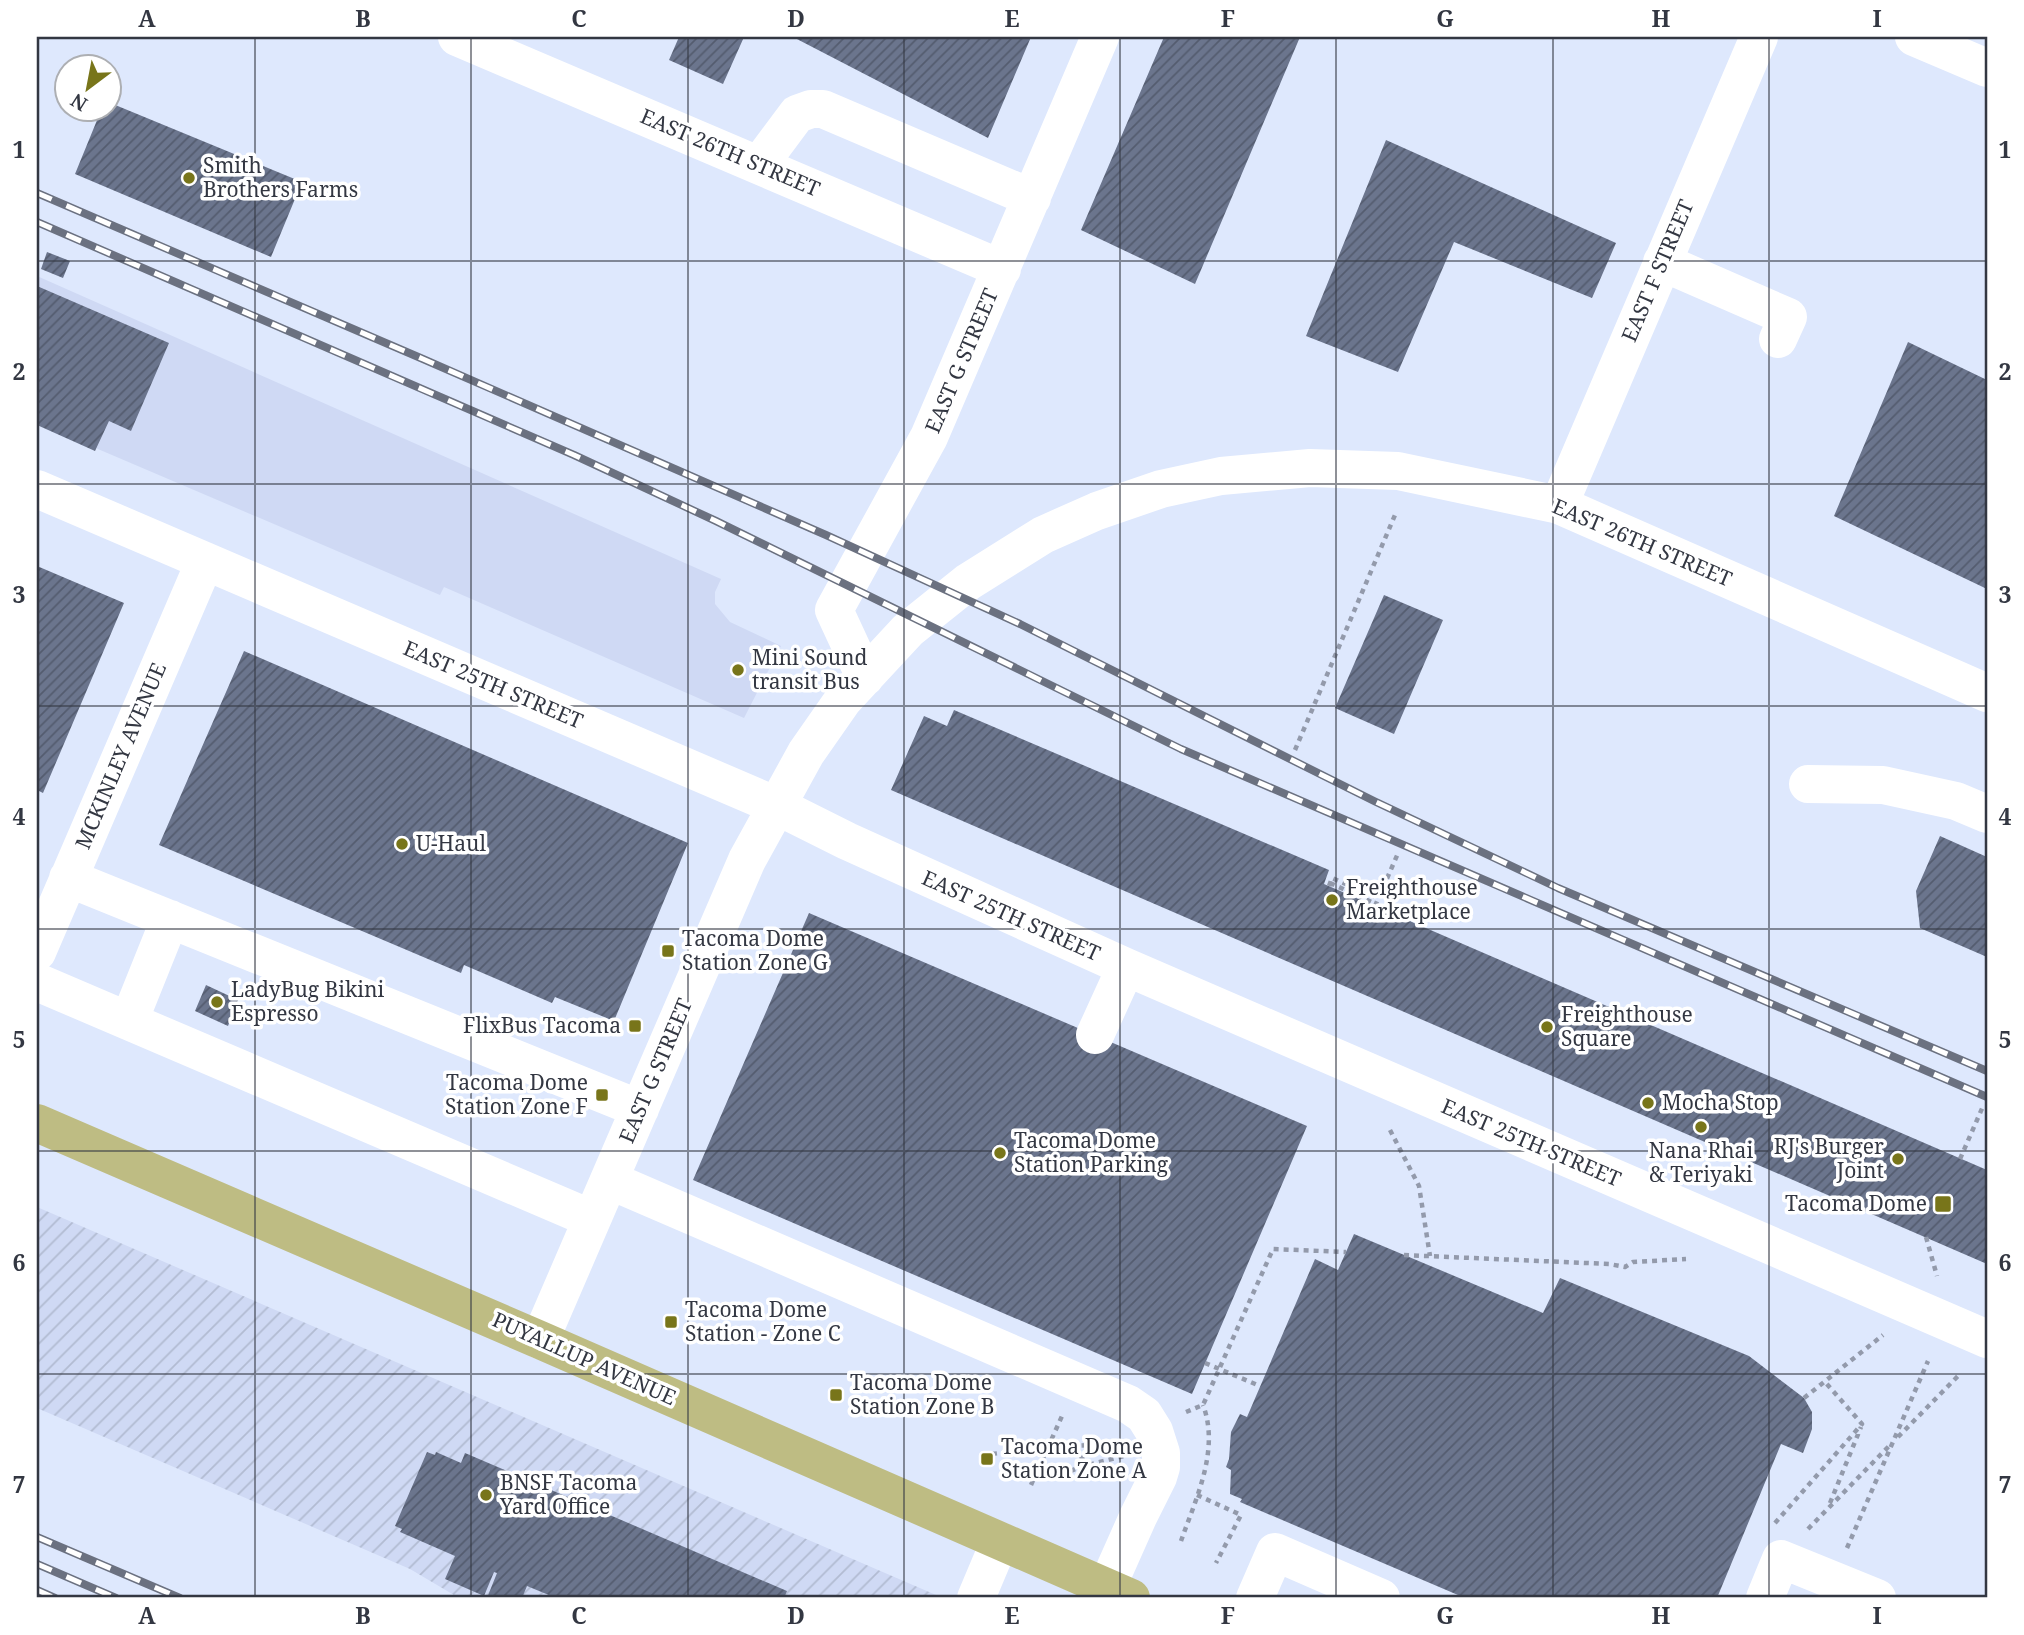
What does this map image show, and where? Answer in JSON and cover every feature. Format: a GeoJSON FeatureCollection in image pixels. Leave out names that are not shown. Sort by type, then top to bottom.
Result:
{"type":"FeatureCollection","features":[{"type":"Feature","properties":{"kind":"main road","name":"PUYALLUP AVENUE"},"geometry":{"type":"LineString","coordinates":[[37,1123],[1000,1541],[1113,1595]]}},
{"type":"Feature","properties":{"kind":"street","name":"EAST 26TH STREET"},"geometry":{"type":"LineString","coordinates":[[457,37],[1002,269]]}},
{"type":"Feature","properties":{"kind":"street","name":"EAST G STREET"},"geometry":{"type":"LineString","coordinates":[[864,677],[834,610],[929,437],[1100,37]]}},
{"type":"Feature","properties":{"kind":"street","name":"EAST F STREET"},"geometry":{"type":"LineString","coordinates":[[1559,505],[1759,37]]}},
{"type":"Feature","properties":{"kind":"street"},"geometry":{"type":"LineString","coordinates":[[1914,37],[1987,68]]}},
{"type":"Feature","properties":{"kind":"street"},"geometry":{"type":"LineString","coordinates":[[759,165],[797,114],[811,109],[823,109],[1032,198]]}},
{"type":"Feature","properties":{"kind":"street"},"geometry":{"type":"LineString","coordinates":[[1662,262],[1788,317],[1779,339]]}},
{"type":"Feature","properties":{"kind":"street","name":"EAST 26TH STREET"},"geometry":{"type":"LineString","coordinates":[[777,806],[806,753],[843,700],[908,630],[978,575],[1042,534],[1097,511],[1161,489],[1221,476],[1310,468],[1398,471],[1559,505],[1987,694]]}},
{"type":"Feature","properties":{"kind":"street","name":"EAST 25TH STREET"},"geometry":{"type":"LineString","coordinates":[[37,489],[777,806],[847,841],[1126,967],[1987,1339]]}},
{"type":"Feature","properties":{"kind":"street","name":"MCKINLEY AVENUE"},"geometry":{"type":"LineString","coordinates":[[37,952],[205,561]]}},
{"type":"Feature","properties":{"kind":"street"},"geometry":{"type":"LineString","coordinates":[[1808,785],[1883,785],[1956,801],[1987,814]]}},
{"type":"Feature","properties":{"kind":"street","name":"EAST G STREET"},"geometry":{"type":"LineString","coordinates":[[540,1340],[747,860],[777,806]]}},
{"type":"Feature","properties":{"kind":"street"},"geometry":{"type":"LineString","coordinates":[[68,878],[639,1109]]}},
{"type":"Feature","properties":{"kind":"street"},"geometry":{"type":"LineString","coordinates":[[129,1021],[170,919]]}},
{"type":"Feature","properties":{"kind":"street"},"geometry":{"type":"LineString","coordinates":[[1095,1035],[1126,967]]}},
{"type":"Feature","properties":{"kind":"street"},"geometry":{"type":"LineString","coordinates":[[37,982],[592,1219]]}},
{"type":"Feature","properties":{"kind":"street"},"geometry":{"type":"LineString","coordinates":[[609,1180],[1128,1404],[1144,1415],[1154,1431],[1161,1453],[1161,1467],[1138,1517],[1113,1595]]}},
{"type":"Feature","properties":{"kind":"street"},"geometry":{"type":"LineString","coordinates":[[1765,1598],[1786,1539],[1877,1598]]}},
{"type":"Feature","properties":{"kind":"street"},"geometry":{"type":"LineString","coordinates":[[976,1598],[1000,1541]]}},
{"type":"Feature","properties":{"kind":"street"},"geometry":{"type":"LineString","coordinates":[[1255,1598],[1275,1552],[1381,1598]]}},
{"type":"Feature","properties":{"kind":"path"},"geometry":{"type":"LineString","coordinates":[[1296,750],[1395,516]]}},
{"type":"Feature","properties":{"kind":"path"},"geometry":{"type":"LineString","coordinates":[[1378,898],[1332,878],[1329,884],[1376,905],[1399,851]]}},
{"type":"Feature","properties":{"kind":"path"},"geometry":{"type":"LineString","coordinates":[[1960,1159],[1984,1104]]}},
{"type":"Feature","properties":{"kind":"path"},"geometry":{"type":"LineString","coordinates":[[1390,1130],[1419,1186],[1430,1256]]}},
{"type":"Feature","properties":{"kind":"path"},"geometry":{"type":"LineString","coordinates":[[1926,1237],[1938,1274],[1934,1283]]}},
{"type":"Feature","properties":{"kind":"path"},"geometry":{"type":"LineString","coordinates":[[1180,1415],[1203,1405],[1273,1249],[1346,1252]]}},
{"type":"Feature","properties":{"kind":"path"},"geometry":{"type":"LineString","coordinates":[[1404,1255],[1609,1264],[1625,1267],[1633,1262],[1686,1259]]}},
{"type":"Feature","properties":{"kind":"path"},"geometry":{"type":"LineString","coordinates":[[1804,1398],[1887,1332]]}},
{"type":"Feature","properties":{"kind":"path"},"geometry":{"type":"LineString","coordinates":[[1846,1550],[1928,1361]]}},
{"type":"Feature","properties":{"kind":"path"},"geometry":{"type":"LineString","coordinates":[[1205,1363],[1260,1386]]}},
{"type":"Feature","properties":{"kind":"path"},"geometry":{"type":"LineString","coordinates":[[1786,1539],[1829,1508],[1960,1374]]}},
{"type":"Feature","properties":{"kind":"path"},"geometry":{"type":"LineString","coordinates":[[1825,1382],[1862,1424]]}},
{"type":"Feature","properties":{"kind":"path"},"geometry":{"type":"LineString","coordinates":[[1181,1541],[1206,1470],[1208,1419],[1203,1405]]}},
{"type":"Feature","properties":{"kind":"path"},"geometry":{"type":"LineString","coordinates":[[1031,1485],[1063,1415]]}},
{"type":"Feature","properties":{"kind":"path"},"geometry":{"type":"LineString","coordinates":[[1829,1508],[1862,1424]]}},
{"type":"Feature","properties":{"kind":"path"},"geometry":{"type":"LineString","coordinates":[[1786,1539],[1862,1424]]}},
{"type":"Feature","properties":{"kind":"path"},"geometry":{"type":"LineString","coordinates":[[1080,1467],[1086,1477],[1079,1459],[1122,1439]]}},
{"type":"Feature","properties":{"kind":"path"},"geometry":{"type":"LineString","coordinates":[[992,1454],[1048,1447],[1110,1444]]}},
{"type":"Feature","properties":{"kind":"path"},"geometry":{"type":"LineString","coordinates":[[1052,1479],[1080,1467],[1135,1454]]}},
{"type":"Feature","properties":{"kind":"path"},"geometry":{"type":"LineString","coordinates":[[1197,1495],[1241,1515],[1216,1563]]}},
{"type":"Feature","properties":{"kind":"shaded area"},"geometry":{"type":"Polygon","coordinates":[[[37,276],[721,579],[715,592],[715,604],[730,622],[781,646],[744,718],[444,587],[440,595],[37,423],[37,276]]]}},
{"type":"Feature","properties":{"kind":"shaded area"},"geometry":{"type":"Polygon","coordinates":[[[37,1207],[943,1598],[459,1598],[410,1569],[37,1408],[37,1207]]]}},
{"type":"Feature","properties":{"kind":"building"},"geometry":{"type":"Polygon","coordinates":[[[679,37],[744,37],[723,84],[669,60],[679,37]]]}},
{"type":"Feature","properties":{"kind":"building"},"geometry":{"type":"Polygon","coordinates":[[[793,37],[1031,37],[988,138],[793,37]]]}},
{"type":"Feature","properties":{"kind":"building"},"geometry":{"type":"Polygon","coordinates":[[[1164,37],[1300,37],[1195,284],[1081,230],[1164,37]]]}},
{"type":"Feature","properties":{"kind":"building","name":"Smith Brothers Farms"},"geometry":{"type":"Polygon","coordinates":[[[122,108],[302,182],[271,257],[75,174],[96,122],[122,122],[122,108]]]}},
{"type":"Feature","properties":{"kind":"building"},"geometry":{"type":"Polygon","coordinates":[[[1386,140],[1616,243],[1592,298],[1454,242],[1398,372],[1306,336],[1386,140]]]}},
{"type":"Feature","properties":{"kind":"building"},"geometry":{"type":"Polygon","coordinates":[[[47,252],[70,261],[63,278],[41,269],[47,252]]]}},
{"type":"Feature","properties":{"kind":"building"},"geometry":{"type":"Polygon","coordinates":[[[37,286],[169,343],[131,431],[109,421],[95,451],[37,425],[37,286]]]}},
{"type":"Feature","properties":{"kind":"building"},"geometry":{"type":"Polygon","coordinates":[[[1908,342],[1987,380],[1987,589],[1834,516],[1908,342]]]}},
{"type":"Feature","properties":{"kind":"building"},"geometry":{"type":"Polygon","coordinates":[[[37,566],[124,603],[43,793],[37,790],[37,566]]]}},
{"type":"Feature","properties":{"kind":"building"},"geometry":{"type":"Polygon","coordinates":[[[1384,595],[1443,620],[1394,734],[1335,708],[1384,595]]]}},
{"type":"Feature","properties":{"kind":"building"},"geometry":{"type":"Polygon","coordinates":[[[244,651],[688,843],[614,1021],[555,997],[552,1003],[464,965],[461,973],[159,845],[244,651]]]}},
{"type":"Feature","properties":{"kind":"building","name":"Freighthouse Square"},"geometry":{"type":"Polygon","coordinates":[[[954,710],[1329,870],[1324,884],[1987,1170],[1987,1264],[891,790],[924,716],[947,726],[954,710]]]}},
{"type":"Feature","properties":{"kind":"building"},"geometry":{"type":"Polygon","coordinates":[[[1940,836],[1987,857],[1987,957],[1920,928],[1916,891],[1940,836]]]}},
{"type":"Feature","properties":{"kind":"building","name":"Tacoma Dome Station Parking"},"geometry":{"type":"Polygon","coordinates":[[[809,913],[1307,1126],[1192,1394],[693,1180],[809,913]]]}},
{"type":"Feature","properties":{"kind":"building"},"geometry":{"type":"Polygon","coordinates":[[[206,985],[238,1000],[228,1026],[195,1011],[206,985]]]}},
{"type":"Feature","properties":{"kind":"building"},"geometry":{"type":"Polygon","coordinates":[[[1354,1234],[1543,1313],[1560,1278],[1749,1356],[1804,1398],[1812,1412],[1812,1429],[1803,1453],[1781,1444],[1717,1598],[1465,1598],[1240,1502],[1242,1499],[1230,1494],[1231,1470],[1226,1467],[1231,1432],[1240,1414],[1247,1417],[1315,1259],[1338,1270],[1354,1234]]]}},
{"type":"Feature","properties":{"kind":"building","name":"BNSF Tacoma Yard Office"},"geometry":{"type":"Polygon","coordinates":[[[427,1452],[435,1455],[436,1452],[461,1463],[465,1453],[787,1591],[784,1598],[556,1598],[527,1586],[522,1598],[487,1598],[497,1573],[494,1572],[484,1596],[445,1579],[455,1556],[400,1532],[402,1529],[395,1526],[427,1452]]]}},
{"type":"Feature","properties":{"kind":"railway"},"geometry":{"type":"LineString","coordinates":[[37,193],[826,535],[1020,624],[1374,801],[1558,888],[1987,1071]]}},
{"type":"Feature","properties":{"kind":"railway"},"geometry":{"type":"LineString","coordinates":[[37,222],[574,455],[716,521],[1181,749],[1987,1097]]}},
{"type":"Feature","properties":{"kind":"railway"},"geometry":{"type":"LineString","coordinates":[[37,1537],[180,1598]]}},
{"type":"Feature","properties":{"kind":"railway"},"geometry":{"type":"LineString","coordinates":[[37,1564],[116,1598]]}},
{"type":"Feature","properties":{"kind":"railway"},"geometry":{"type":"LineString","coordinates":[[37,1590],[55,1598]]}},
{"type":"Feature","properties":{"kind":"place","name":"Smith Brothers Farms"},"geometry":{"type":"Point","coordinates":[189,178]}},
{"type":"Feature","properties":{"kind":"place","name":"Mini Sound transit Bus"},"geometry":{"type":"Point","coordinates":[738,670]}},
{"type":"Feature","properties":{"kind":"place","name":"U-Haul"},"geometry":{"type":"Point","coordinates":[402,844]}},
{"type":"Feature","properties":{"kind":"place","name":"Freighthouse Marketplace"},"geometry":{"type":"Point","coordinates":[1332,900]}},
{"type":"Feature","properties":{"kind":"place","name":"Tacoma Dome Station Zone G"},"geometry":{"type":"Point","coordinates":[668,951]}},
{"type":"Feature","properties":{"kind":"place","name":"LadyBug Bikini Espresso"},"geometry":{"type":"Point","coordinates":[217,1002]}},
{"type":"Feature","properties":{"kind":"place","name":"FlixBus Tacoma"},"geometry":{"type":"Point","coordinates":[635,1026]}},
{"type":"Feature","properties":{"kind":"place","name":"Freighthouse Square"},"geometry":{"type":"Point","coordinates":[1547,1027]}},
{"type":"Feature","properties":{"kind":"place","name":"Tacoma Dome Station Zone F"},"geometry":{"type":"Point","coordinates":[602,1095]}},
{"type":"Feature","properties":{"kind":"place","name":"Mocha Stop"},"geometry":{"type":"Point","coordinates":[1648,1103]}},
{"type":"Feature","properties":{"kind":"place","name":"Nana Rhai & Teriyaki"},"geometry":{"type":"Point","coordinates":[1701,1127]}},
{"type":"Feature","properties":{"kind":"place","name":"Tacoma Dome Station Parking"},"geometry":{"type":"Point","coordinates":[1000,1153]}},
{"type":"Feature","properties":{"kind":"place","name":"RJ's Burger Joint"},"geometry":{"type":"Point","coordinates":[1898,1159]}},
{"type":"Feature","properties":{"kind":"place","name":"Tacoma Dome"},"geometry":{"type":"Point","coordinates":[1943,1204]}},
{"type":"Feature","properties":{"kind":"place","name":"Tacoma Dome Station - Zone C"},"geometry":{"type":"Point","coordinates":[671,1322]}},
{"type":"Feature","properties":{"kind":"place","name":"Tacoma Dome Station Zone B"},"geometry":{"type":"Point","coordinates":[836,1395]}},
{"type":"Feature","properties":{"kind":"place","name":"Tacoma Dome Station Zone A"},"geometry":{"type":"Point","coordinates":[987,1459]}},
{"type":"Feature","properties":{"kind":"place","name":"BNSF Tacoma Yard Office"},"geometry":{"type":"Point","coordinates":[486,1495]}}]}
